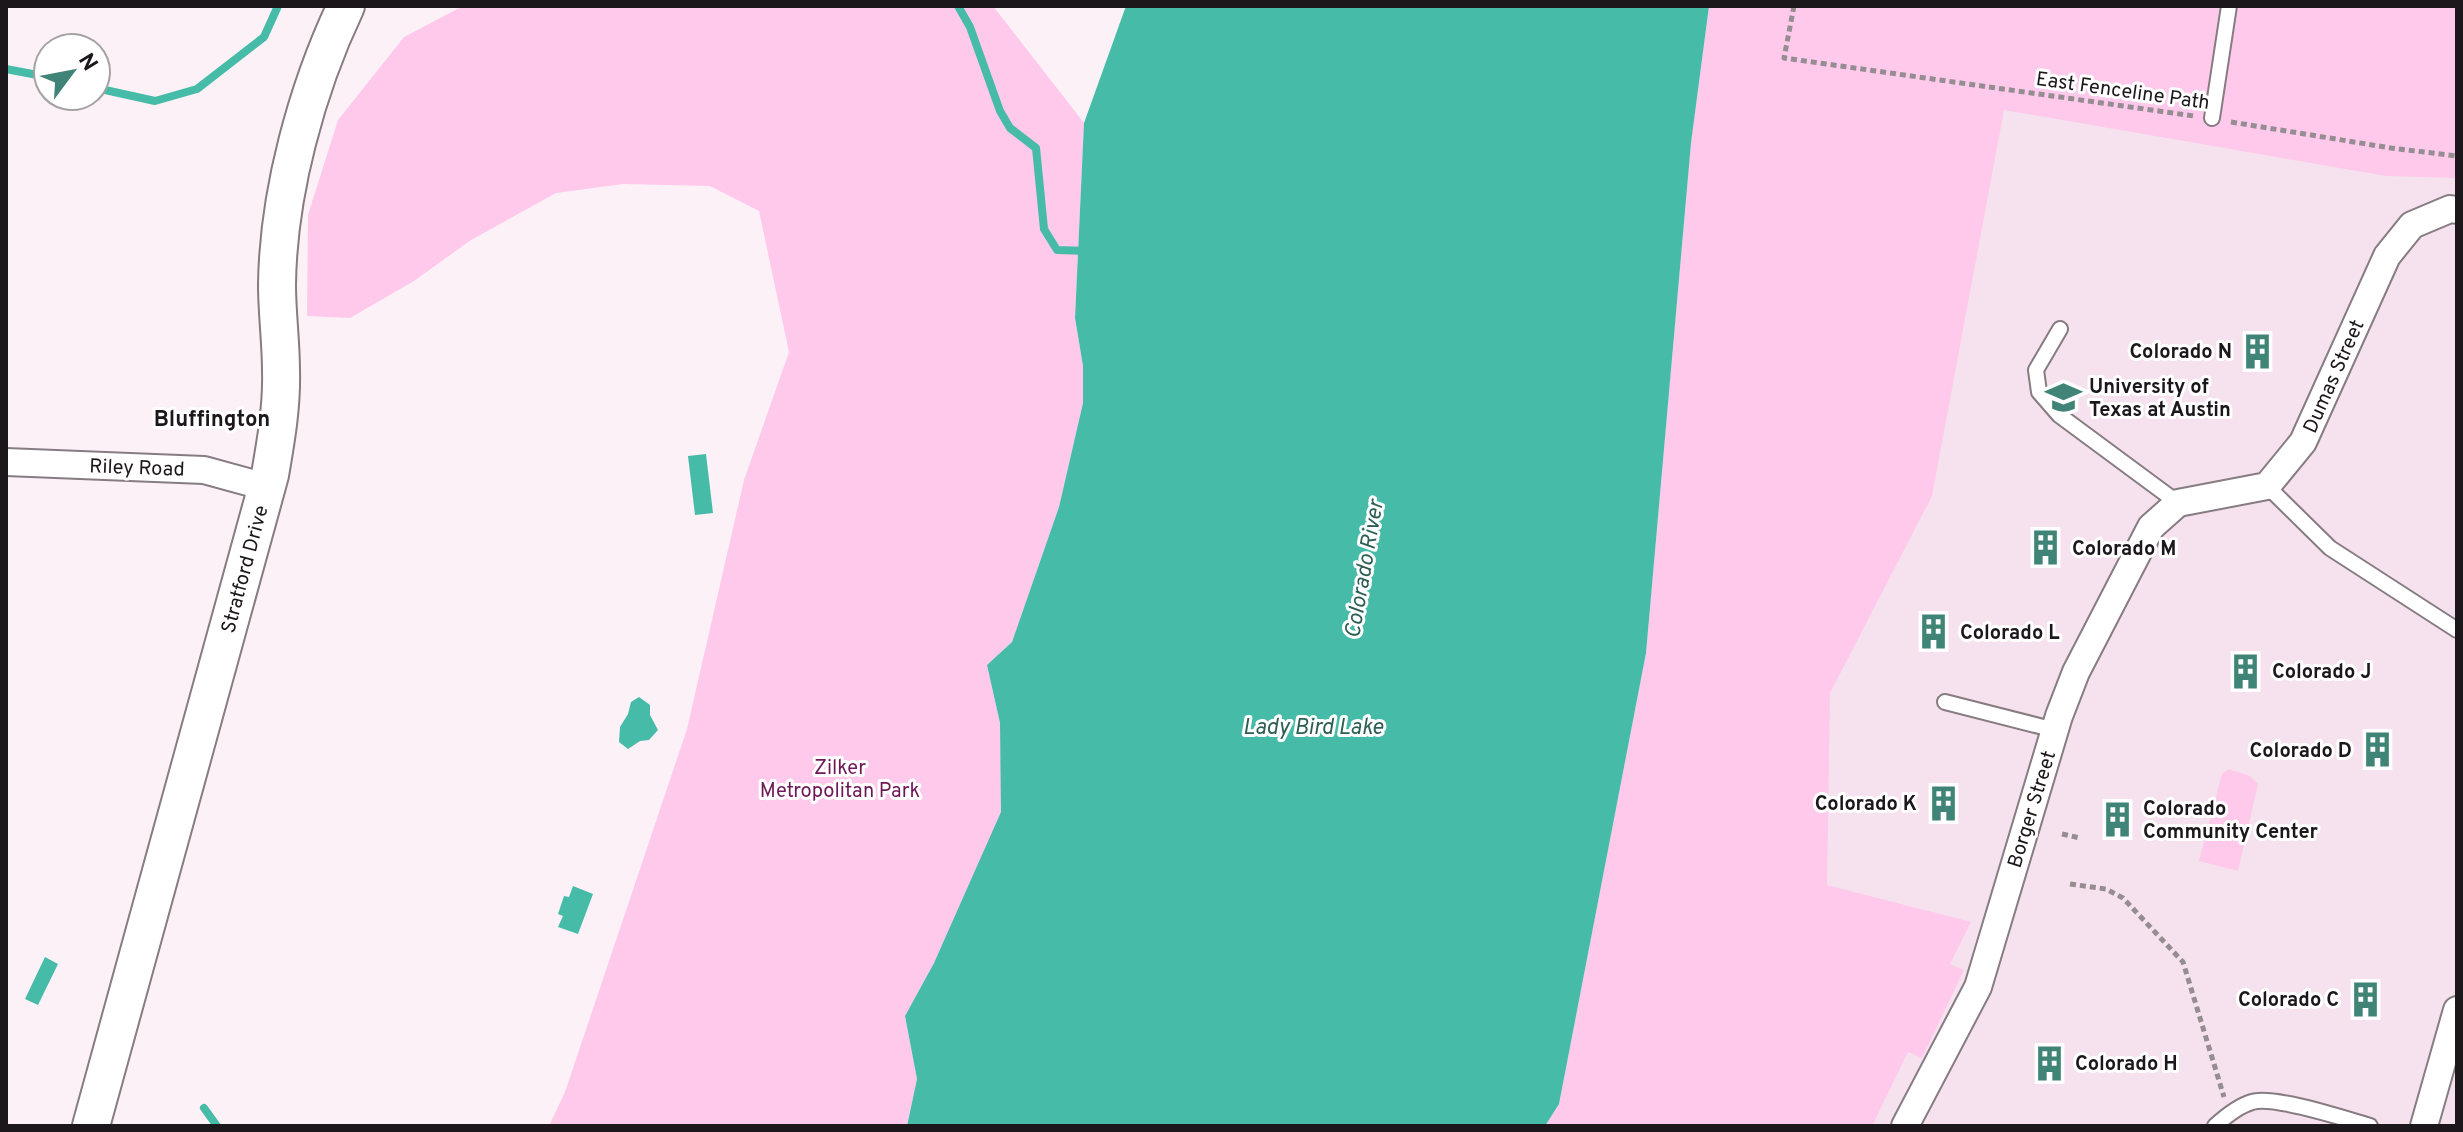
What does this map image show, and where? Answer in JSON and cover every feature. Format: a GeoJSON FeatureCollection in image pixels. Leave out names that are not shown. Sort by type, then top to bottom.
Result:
{"type":"FeatureCollection","features":[{"type":"Feature","properties":{"kind":"street","name":"Stratford Drive"},"geometry":{"type":"LineString","coordinates":[[91,1126],[266,487],[277,433],[281,373],[277,284],[281,227],[294,160],[313,93],[346,6]]}},
{"type":"Feature","properties":{"kind":"street","name":"Dumas Street"},"geometry":{"type":"LineString","coordinates":[[2267,486],[2303,442],[2387,256],[2412,225],[2450,209],[2457,210]]}},
{"type":"Feature","properties":{"kind":"street","name":"Riley Road"},"geometry":{"type":"LineString","coordinates":[[6,462],[204,470],[266,487]]}},
{"type":"Feature","properties":{"kind":"street"},"geometry":{"type":"LineString","coordinates":[[2178,503],[2267,486]]}},
{"type":"Feature","properties":{"kind":"street","name":"Borger Street"},"geometry":{"type":"LineString","coordinates":[[1905,1126],[1978,987],[2055,730],[2076,672],[2151,527],[2178,503]]}},
{"type":"Feature","properties":{"kind":"street"},"geometry":{"type":"LineString","coordinates":[[2424,1126],[2457,1010]]}},
{"type":"Feature","properties":{"kind":"lane"},"geometry":{"type":"LineString","coordinates":[[2212,118],[2229,6]]}},
{"type":"Feature","properties":{"kind":"lane"},"geometry":{"type":"LineString","coordinates":[[2060,329],[2036,370],[2039,392],[2059,415],[2178,503]]}},
{"type":"Feature","properties":{"kind":"lane"},"geometry":{"type":"LineString","coordinates":[[2267,486],[2330,548],[2457,630]]}},
{"type":"Feature","properties":{"kind":"lane"},"geometry":{"type":"LineString","coordinates":[[1945,702],[2055,730]]}},
{"type":"Feature","properties":{"kind":"lane"},"geometry":{"type":"LineString","coordinates":[[2215,1126],[2228,1113],[2254,1101],[2309,1109],[2370,1126]]}},
{"type":"Feature","properties":{"kind":"path","name":"East Fenceline Path"},"geometry":{"type":"LineString","coordinates":[[1794,6],[1784,58],[2457,156]]}},
{"type":"Feature","properties":{"kind":"path"},"geometry":{"type":"LineString","coordinates":[[2062,834],[2080,838]]}},
{"type":"Feature","properties":{"kind":"path"},"geometry":{"type":"LineString","coordinates":[[2070,884],[2106,889],[2123,898],[2183,962],[2228,1113]]}},
{"type":"Feature","properties":{"kind":"shaded area","name":"University of Texas at Austin"},"geometry":{"type":"Polygon","coordinates":[[[1709,6],[2457,6],[2457,1126],[1545,1126],[1559,1104],[1646,653],[1691,143],[1709,6]]]}},
{"type":"Feature","properties":{"kind":"green space","name":"Zilker Metropolitan Park"},"geometry":{"type":"Polygon","coordinates":[[[463,6],[993,6],[1084,123],[1075,318],[1083,366],[1083,403],[1059,507],[1012,642],[987,665],[1000,723],[1002,812],[934,963],[905,1016],[917,1079],[907,1126],[549,1126],[565,1092],[687,729],[744,480],[789,352],[759,211],[710,186],[623,184],[556,193],[471,240],[414,281],[350,318],[307,316],[308,215],[338,120],[404,37],[463,6]]]}},
{"type":"Feature","properties":{"kind":"green space"},"geometry":{"type":"Polygon","coordinates":[[[1709,6],[2457,6],[2457,178],[2386,176],[2004,110],[1932,496],[1830,693],[1827,885],[1971,922],[1950,964],[1964,970],[1922,1058],[1908,1052],[1872,1126],[1545,1126],[1559,1104],[1646,653],[1691,143],[1709,6]]]}},
{"type":"Feature","properties":{"kind":"green space"},"geometry":{"type":"Polygon","coordinates":[[[2229,769],[2250,776],[2258,784],[2238,871],[2199,861],[2222,774],[2229,769]]]}},
{"type":"Feature","properties":{"kind":"water","name":"Lady Bird Lake"},"geometry":{"type":"Polygon","coordinates":[[[1126,6],[1709,6],[1691,143],[1646,653],[1559,1104],[1545,1126],[907,1126],[917,1079],[905,1016],[934,963],[1001,812],[1000,723],[987,665],[1012,642],[1059,507],[1083,403],[1083,366],[1075,318],[1084,123],[1126,6]]]}},
{"type":"Feature","properties":{"kind":"water"},"geometry":{"type":"Polygon","coordinates":[[[706,454],[713,513],[695,515],[688,456],[706,454]]]}},
{"type":"Feature","properties":{"kind":"water"},"geometry":{"type":"Polygon","coordinates":[[[639,697],[650,705],[650,715],[658,730],[649,740],[640,741],[628,749],[619,742],[620,727],[631,702],[639,697]]]}},
{"type":"Feature","properties":{"kind":"water"},"geometry":{"type":"Polygon","coordinates":[[[573,886],[593,894],[578,934],[558,927],[563,916],[558,914],[564,896],[569,897],[573,886]]]}},
{"type":"Feature","properties":{"kind":"water"},"geometry":{"type":"Polygon","coordinates":[[[45,957],[58,964],[38,1005],[25,999],[45,957]]]}},
{"type":"Feature","properties":{"kind":"waterway"},"geometry":{"type":"LineString","coordinates":[[112,92],[155,101],[197,89],[264,37],[278,6]]}},
{"type":"Feature","properties":{"kind":"waterway"},"geometry":{"type":"LineString","coordinates":[[958,6],[970,27],[1000,111],[1010,128],[1036,148],[1044,229],[1057,250],[1088,251]]}},
{"type":"Feature","properties":{"kind":"waterway"},"geometry":{"type":"LineString","coordinates":[[6,69],[32,74]]}},
{"type":"Feature","properties":{"kind":"waterway"},"geometry":{"type":"LineString","coordinates":[[204,1108],[217,1126]]}},
{"type":"Feature","properties":{"kind":"place","name":"Colorado N"},"geometry":{"type":"Point","coordinates":[2258,351]}},
{"type":"Feature","properties":{"kind":"place","name":"University of Texas at Austin"},"geometry":{"type":"Point","coordinates":[2063,398]}},
{"type":"Feature","properties":{"kind":"place","name":"Colorado M"},"geometry":{"type":"Point","coordinates":[2046,548]}},
{"type":"Feature","properties":{"kind":"place","name":"Colorado L"},"geometry":{"type":"Point","coordinates":[1934,632]}},
{"type":"Feature","properties":{"kind":"place","name":"Colorado J"},"geometry":{"type":"Point","coordinates":[2246,671]}},
{"type":"Feature","properties":{"kind":"place","name":"Colorado D"},"geometry":{"type":"Point","coordinates":[2378,750]}},
{"type":"Feature","properties":{"kind":"place","name":"Colorado K"},"geometry":{"type":"Point","coordinates":[1943,803]}},
{"type":"Feature","properties":{"kind":"place","name":"Colorado Community Center"},"geometry":{"type":"Point","coordinates":[2117,820]}},
{"type":"Feature","properties":{"kind":"place","name":"Colorado C"},"geometry":{"type":"Point","coordinates":[2365,999]}},
{"type":"Feature","properties":{"kind":"place","name":"Colorado H"},"geometry":{"type":"Point","coordinates":[2049,1063]}},
{"type":"Feature","properties":{"kind":"district","name":"Bluffington"},"geometry":{"type":"Point","coordinates":[212,418]}},
{"type":"Feature","properties":{"kind":"water label","name":"Colorado River"},"geometry":{"type":"Point","coordinates":[1363,569]}}]}
